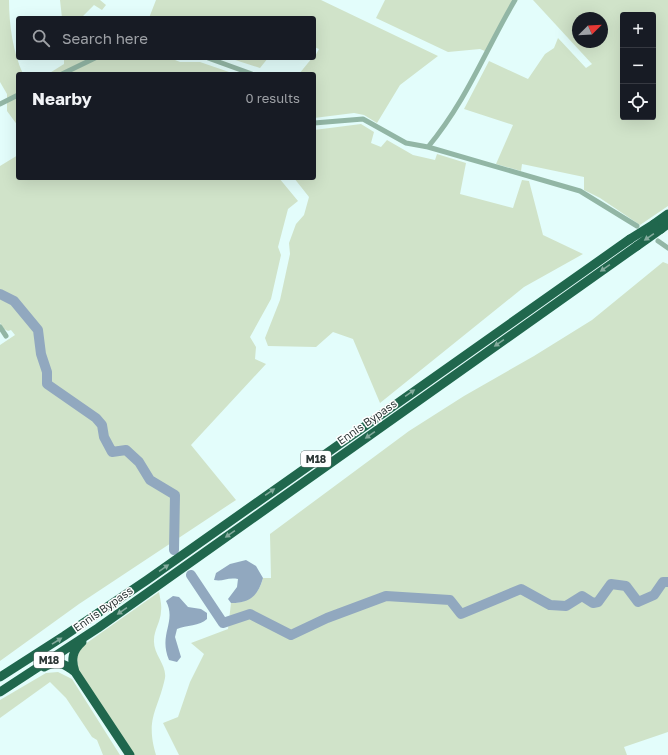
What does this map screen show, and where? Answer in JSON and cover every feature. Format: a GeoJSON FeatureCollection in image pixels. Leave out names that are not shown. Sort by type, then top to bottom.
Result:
{"type":"FeatureCollection","features":[{"type":"Feature","properties":{"kind":"highway","name":"Ennis Bypass"},"geometry":{"type":"LineString","coordinates":[[1,691],[98,628],[637,246],[661,225],[668,214]]}},
{"type":"Feature","properties":{"kind":"highway","name":"Ennis Bypass"},"geometry":{"type":"LineString","coordinates":[[0,677],[136,588],[630,239],[661,225]]}},
{"type":"Feature","properties":{"kind":"highway"},"geometry":{"type":"LineString","coordinates":[[75,672],[72,656],[74,650],[98,628]]}},
{"type":"Feature","properties":{"kind":"highway"},"geometry":{"type":"LineString","coordinates":[[1,691],[51,663],[64,664],[75,672],[130,755]]}},
{"type":"Feature","properties":{"kind":"street"},"geometry":{"type":"LineString","coordinates":[[428,147],[446,125],[471,86],[516,0]]}},
{"type":"Feature","properties":{"kind":"street"},"geometry":{"type":"LineString","coordinates":[[66,72],[91,60]]}},
{"type":"Feature","properties":{"kind":"street"},"geometry":{"type":"LineString","coordinates":[[214,60],[246,72]]}},
{"type":"Feature","properties":{"kind":"street"},"geometry":{"type":"LineString","coordinates":[[0,104],[16,96]]}},
{"type":"Feature","properties":{"kind":"street"},"geometry":{"type":"LineString","coordinates":[[316,123],[363,119],[406,143],[428,147],[580,191],[637,226]]}},
{"type":"Feature","properties":{"kind":"street"},"geometry":{"type":"LineString","coordinates":[[658,241],[668,248]]}},
{"type":"Feature","properties":{"kind":"street"},"geometry":{"type":"LineString","coordinates":[[0,327],[6,336]]}},
{"type":"Feature","properties":{"kind":"green space"},"geometry":{"type":"Polygon","coordinates":[[[0,0],[9,0],[12,38],[16,53],[16,60],[18,60],[22,72],[16,72],[16,123],[7,111],[7,94],[0,82],[0,0]]]}},
{"type":"Feature","properties":{"kind":"green space"},"geometry":{"type":"Polygon","coordinates":[[[60,0],[100,0],[106,5],[102,10],[94,5],[83,16],[62,16],[60,0]]]}},
{"type":"Feature","properties":{"kind":"green space"},"geometry":{"type":"Polygon","coordinates":[[[156,0],[321,0],[438,56],[400,85],[377,123],[364,115],[354,113],[316,118],[316,72],[301,72],[310,60],[316,60],[316,54],[319,49],[316,48],[316,16],[150,16],[156,0]]]}},
{"type":"Feature","properties":{"kind":"green space"},"geometry":{"type":"Polygon","coordinates":[[[385,0],[513,0],[485,51],[480,49],[448,52],[376,18],[385,0]]]}},
{"type":"Feature","properties":{"kind":"green space"},"geometry":{"type":"Polygon","coordinates":[[[533,0],[668,0],[668,206],[640,225],[600,198],[584,190],[584,177],[522,164],[521,171],[496,164],[513,125],[464,109],[489,61],[528,79],[545,54],[554,48],[558,38],[586,68],[592,64],[577,48],[608,48],[608,12],[572,12],[572,42],[533,0]]]}},
{"type":"Feature","properties":{"kind":"green space"},"geometry":{"type":"Polygon","coordinates":[[[64,60],[175,60],[180,62],[200,62],[229,72],[51,72],[64,64],[64,60]]]}},
{"type":"Feature","properties":{"kind":"green space"},"geometry":{"type":"Polygon","coordinates":[[[235,60],[266,60],[260,68],[235,60]]]}},
{"type":"Feature","properties":{"kind":"green space"},"geometry":{"type":"Polygon","coordinates":[[[361,124],[374,132],[371,143],[381,147],[387,140],[413,155],[435,160],[437,154],[466,163],[460,194],[513,208],[522,180],[529,181],[543,235],[583,254],[524,287],[380,403],[353,339],[333,332],[316,347],[268,346],[265,338],[280,300],[290,254],[289,243],[296,224],[304,215],[309,197],[296,180],[316,180],[316,130],[361,124]]]}},
{"type":"Feature","properties":{"kind":"green space"},"geometry":{"type":"Polygon","coordinates":[[[16,156],[16,180],[281,180],[298,201],[288,209],[278,247],[281,255],[271,299],[250,337],[256,347],[255,359],[266,364],[191,445],[236,500],[79,604],[0,661],[0,345],[15,335],[11,330],[8,331],[4,329],[0,323],[0,166],[16,156]]]}},
{"type":"Feature","properties":{"kind":"green space"},"geometry":{"type":"Polygon","coordinates":[[[663,262],[668,264],[668,732],[624,747],[627,755],[179,755],[163,723],[178,717],[190,682],[204,654],[191,643],[228,629],[231,603],[248,600],[259,589],[263,578],[271,578],[270,534],[409,431],[464,396],[534,356],[592,320],[663,262]]]}},
{"type":"Feature","properties":{"kind":"green space"},"geometry":{"type":"Polygon","coordinates":[[[159,592],[161,609],[160,618],[154,636],[154,645],[164,669],[165,678],[152,723],[153,742],[156,755],[134,755],[78,670],[77,657],[81,647],[159,592]]]}},
{"type":"Feature","properties":{"kind":"green space"},"geometry":{"type":"Polygon","coordinates":[[[58,672],[72,679],[120,755],[103,755],[97,740],[92,737],[66,698],[50,682],[0,718],[0,700],[46,673],[58,672]]]}},
{"type":"Feature","properties":{"kind":"water"},"geometry":{"type":"Polygon","coordinates":[[[246,560],[256,566],[263,578],[259,590],[248,600],[238,603],[231,603],[228,599],[237,587],[238,579],[214,580],[216,573],[230,564],[246,560]]]}},
{"type":"Feature","properties":{"kind":"water"},"geometry":{"type":"Polygon","coordinates":[[[173,596],[179,597],[188,607],[201,609],[207,613],[207,619],[204,621],[177,629],[175,637],[181,657],[177,662],[169,660],[165,643],[170,615],[166,601],[173,596]]]}},
{"type":"Feature","properties":{"kind":"waterway"},"geometry":{"type":"LineString","coordinates":[[0,294],[14,301],[38,330],[41,354],[47,372],[47,384],[96,418],[102,425],[104,437],[112,452],[126,450],[139,462],[150,480],[175,495],[174,550]]}},
{"type":"Feature","properties":{"kind":"waterway"},"geometry":{"type":"LineString","coordinates":[[191,575],[223,623],[250,614],[291,635],[327,618],[386,596],[450,600],[461,614],[521,589],[550,605],[566,606],[582,596],[593,603],[598,602],[611,584],[626,586],[638,602],[654,595],[663,582],[668,582]]}}]}
